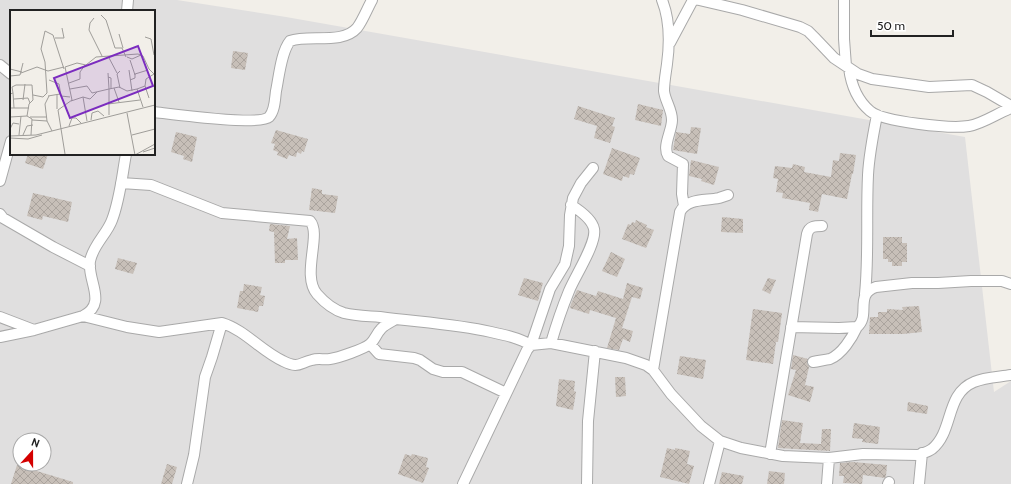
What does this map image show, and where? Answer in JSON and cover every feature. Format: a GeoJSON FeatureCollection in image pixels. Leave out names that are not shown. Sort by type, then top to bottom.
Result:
{"type":"FeatureCollection","features":[{"type":"Feature","properties":{"kind":"street"},"geometry":{"type":"LineString","coordinates":[[127,10],[128,0]]}},
{"type":"Feature","properties":{"kind":"street"},"geometry":{"type":"LineString","coordinates":[[155,112],[242,121],[265,119],[269,117],[273,109],[280,68],[287,45],[290,41],[303,38],[332,38],[353,32],[358,26],[372,0]]}},
{"type":"Feature","properties":{"kind":"street"},"geometry":{"type":"LineString","coordinates":[[662,0],[667,12],[669,45],[664,92],[671,109],[672,121],[666,150],[668,156],[683,164],[682,194],[684,206]]}},
{"type":"Feature","properties":{"kind":"street"},"geometry":{"type":"LineString","coordinates":[[669,45],[693,0]]}},
{"type":"Feature","properties":{"kind":"street"},"geometry":{"type":"LineString","coordinates":[[699,0],[742,10],[800,27],[808,31],[834,58],[858,74],[872,79],[934,87],[972,85],[987,92],[1011,107]]}},
{"type":"Feature","properties":{"kind":"street"},"geometry":{"type":"LineString","coordinates":[[844,0],[844,39],[847,67],[851,83],[866,107],[876,115],[918,123],[960,127],[975,124],[1011,107]]}},
{"type":"Feature","properties":{"kind":"street"},"geometry":{"type":"LineString","coordinates":[[0,65],[10,73]]}},
{"type":"Feature","properties":{"kind":"street"},"geometry":{"type":"LineString","coordinates":[[813,362],[829,359],[836,355],[849,341],[862,320],[868,267],[868,176],[876,115]]}},
{"type":"Feature","properties":{"kind":"street"},"geometry":{"type":"LineString","coordinates":[[0,180],[10,145]]}},
{"type":"Feature","properties":{"kind":"street"},"geometry":{"type":"LineString","coordinates":[[0,337],[34,330],[83,316],[88,314],[95,304],[96,298],[90,266],[93,252],[112,222],[122,184],[126,155]]}},
{"type":"Feature","properties":{"kind":"street"},"geometry":{"type":"LineString","coordinates":[[463,484],[527,350],[531,345],[550,289],[565,264],[569,246],[571,205],[576,191],[593,168]]}},
{"type":"Feature","properties":{"kind":"street"},"geometry":{"type":"LineString","coordinates":[[122,184],[151,185],[222,213],[310,221],[313,224],[314,230],[310,259],[311,280],[316,292],[326,303],[343,312],[396,319],[427,321],[480,329],[524,341],[531,345],[551,343],[595,351],[639,362],[653,370],[671,394],[701,426],[720,441],[741,448],[770,454],[829,458],[863,454],[922,453],[932,449],[939,441],[954,402],[965,387],[980,380],[1011,375]]}},
{"type":"Feature","properties":{"kind":"street"},"geometry":{"type":"LineString","coordinates":[[653,370],[680,212],[684,206],[690,203],[728,195]]}},
{"type":"Feature","properties":{"kind":"street"},"geometry":{"type":"LineString","coordinates":[[551,343],[570,289],[592,246],[594,232],[593,226],[586,217],[571,205]]}},
{"type":"Feature","properties":{"kind":"street"},"geometry":{"type":"LineString","coordinates":[[0,214],[4,218],[53,247],[90,266]]}},
{"type":"Feature","properties":{"kind":"street"},"geometry":{"type":"LineString","coordinates":[[770,454],[807,231],[813,226],[822,226]]}},
{"type":"Feature","properties":{"kind":"street"},"geometry":{"type":"LineString","coordinates":[[865,294],[871,288],[912,283],[995,281],[1011,284]]}},
{"type":"Feature","properties":{"kind":"street"},"geometry":{"type":"LineString","coordinates":[[83,316],[127,327],[160,332],[222,323],[230,325],[240,331],[283,361],[296,365],[312,360],[339,357],[370,344],[375,339],[380,329],[396,319]]}},
{"type":"Feature","properties":{"kind":"street"},"geometry":{"type":"LineString","coordinates":[[0,317],[34,330]]}},
{"type":"Feature","properties":{"kind":"street"},"geometry":{"type":"LineString","coordinates":[[187,484],[194,455],[205,377],[222,323]]}},
{"type":"Feature","properties":{"kind":"street"},"geometry":{"type":"LineString","coordinates":[[791,327],[857,327]]}},
{"type":"Feature","properties":{"kind":"street"},"geometry":{"type":"LineString","coordinates":[[370,344],[379,354],[414,358],[420,360],[433,369],[443,372],[462,372],[506,394]]}},
{"type":"Feature","properties":{"kind":"street"},"geometry":{"type":"LineString","coordinates":[[587,484],[588,421],[595,351]]}},
{"type":"Feature","properties":{"kind":"street"},"geometry":{"type":"LineString","coordinates":[[709,484],[720,441]]}},
{"type":"Feature","properties":{"kind":"street"},"geometry":{"type":"LineString","coordinates":[[919,484],[922,453]]}},
{"type":"Feature","properties":{"kind":"street"},"geometry":{"type":"LineString","coordinates":[[827,484],[829,458]]}},
{"type":"Feature","properties":{"kind":"shaded area"},"geometry":{"type":"Polygon","coordinates":[[[0,0],[177,0],[286,17],[965,137],[994,392],[1011,381],[1011,484],[0,484],[0,0]]]}},
{"type":"Feature","properties":{"kind":"building"},"geometry":{"type":"Polygon","coordinates":[[[233,51],[248,53],[245,70],[231,68],[233,51]]]}},
{"type":"Feature","properties":{"kind":"building"},"geometry":{"type":"Polygon","coordinates":[[[638,104],[663,110],[661,126],[635,120],[638,104]]]}},
{"type":"Feature","properties":{"kind":"building"},"geometry":{"type":"Polygon","coordinates":[[[578,106],[615,118],[612,126],[615,127],[610,143],[594,138],[597,126],[574,119],[578,106]]]}},
{"type":"Feature","properties":{"kind":"building"},"geometry":{"type":"Polygon","coordinates":[[[691,127],[701,128],[697,154],[673,150],[676,132],[690,134],[691,127]]]}},
{"type":"Feature","properties":{"kind":"building"},"geometry":{"type":"Polygon","coordinates":[[[276,130],[308,139],[304,152],[302,151],[301,154],[297,152],[296,157],[289,155],[287,159],[277,155],[278,152],[273,150],[275,144],[271,143],[276,130]]]}},
{"type":"Feature","properties":{"kind":"building"},"geometry":{"type":"Polygon","coordinates":[[[176,132],[197,137],[192,162],[183,159],[184,156],[171,152],[176,132]]]}},
{"type":"Feature","properties":{"kind":"building"},"geometry":{"type":"Polygon","coordinates":[[[612,148],[640,158],[634,175],[630,174],[629,178],[623,176],[622,181],[603,174],[612,148]]]}},
{"type":"Feature","properties":{"kind":"building"},"geometry":{"type":"Polygon","coordinates":[[[840,153],[856,155],[847,199],[822,194],[818,212],[809,210],[810,203],[782,198],[783,193],[776,192],[778,179],[773,178],[775,166],[792,168],[793,164],[805,167],[804,172],[831,177],[833,160],[839,161],[840,153]]]}},
{"type":"Feature","properties":{"kind":"building"},"geometry":{"type":"Polygon","coordinates":[[[28,155],[48,155],[43,169],[25,163],[28,155]]]}},
{"type":"Feature","properties":{"kind":"building"},"geometry":{"type":"Polygon","coordinates":[[[691,160],[719,167],[714,185],[701,181],[702,179],[689,176],[691,160]]]}},
{"type":"Feature","properties":{"kind":"building"},"geometry":{"type":"Polygon","coordinates":[[[312,188],[322,190],[322,194],[338,196],[335,213],[309,210],[312,188]]]}},
{"type":"Feature","properties":{"kind":"building"},"geometry":{"type":"Polygon","coordinates":[[[33,193],[72,202],[68,222],[43,216],[42,220],[27,216],[33,193]]]}},
{"type":"Feature","properties":{"kind":"building"},"geometry":{"type":"Polygon","coordinates":[[[722,217],[743,219],[743,233],[721,232],[722,217]]]}},
{"type":"Feature","properties":{"kind":"building"},"geometry":{"type":"Polygon","coordinates":[[[636,220],[647,225],[646,227],[654,230],[646,248],[622,239],[628,224],[631,225],[632,222],[635,223],[636,220]]]}},
{"type":"Feature","properties":{"kind":"building"},"geometry":{"type":"Polygon","coordinates":[[[270,224],[290,226],[287,239],[297,238],[298,260],[285,260],[285,263],[275,263],[274,232],[269,231],[270,224]]]}},
{"type":"Feature","properties":{"kind":"building"},"geometry":{"type":"Polygon","coordinates":[[[883,237],[902,237],[902,243],[907,243],[907,262],[902,262],[902,266],[892,266],[892,262],[888,262],[888,259],[883,259],[883,237]]]}},
{"type":"Feature","properties":{"kind":"building"},"geometry":{"type":"Polygon","coordinates":[[[611,252],[625,259],[617,277],[602,271],[611,252]]]}},
{"type":"Feature","properties":{"kind":"building"},"geometry":{"type":"Polygon","coordinates":[[[118,258],[137,263],[133,274],[115,269],[118,258]]]}},
{"type":"Feature","properties":{"kind":"building"},"geometry":{"type":"Polygon","coordinates":[[[524,278],[543,283],[538,301],[518,295],[524,278]]]}},
{"type":"Feature","properties":{"kind":"building"},"geometry":{"type":"Polygon","coordinates":[[[768,278],[776,280],[770,294],[762,290],[768,278]]]}},
{"type":"Feature","properties":{"kind":"building"},"geometry":{"type":"Polygon","coordinates":[[[627,283],[643,288],[640,299],[632,297],[622,328],[633,331],[630,342],[623,339],[619,350],[607,348],[616,318],[590,310],[589,314],[570,308],[571,304],[577,290],[596,296],[598,291],[623,299],[627,283]]]}},
{"type":"Feature","properties":{"kind":"building"},"geometry":{"type":"Polygon","coordinates":[[[244,284],[262,287],[260,295],[265,296],[263,306],[259,306],[258,312],[237,308],[240,291],[243,291],[244,284]]]}},
{"type":"Feature","properties":{"kind":"building"},"geometry":{"type":"Polygon","coordinates":[[[919,306],[922,332],[903,334],[869,334],[870,317],[878,317],[878,312],[887,312],[887,309],[903,310],[902,307],[919,306]]]}},
{"type":"Feature","properties":{"kind":"building"},"geometry":{"type":"Polygon","coordinates":[[[753,309],[782,313],[773,364],[746,360],[753,309]]]}},
{"type":"Feature","properties":{"kind":"building"},"geometry":{"type":"Polygon","coordinates":[[[793,355],[808,359],[807,363],[809,367],[805,385],[814,387],[810,402],[788,395],[796,370],[791,369],[793,355]]]}},
{"type":"Feature","properties":{"kind":"building"},"geometry":{"type":"Polygon","coordinates":[[[680,356],[706,360],[703,379],[677,374],[680,356]]]}},
{"type":"Feature","properties":{"kind":"building"},"geometry":{"type":"Polygon","coordinates":[[[615,377],[625,377],[626,396],[616,397],[615,377]]]}},
{"type":"Feature","properties":{"kind":"building"},"geometry":{"type":"Polygon","coordinates":[[[559,379],[575,381],[574,391],[576,392],[573,410],[556,406],[559,379]]]}},
{"type":"Feature","properties":{"kind":"building"},"geometry":{"type":"Polygon","coordinates":[[[908,402],[928,406],[927,414],[907,411],[908,402]]]}},
{"type":"Feature","properties":{"kind":"building"},"geometry":{"type":"Polygon","coordinates":[[[782,420],[803,423],[800,443],[821,444],[822,429],[831,429],[830,451],[778,448],[782,420]]]}},
{"type":"Feature","properties":{"kind":"building"},"geometry":{"type":"Polygon","coordinates":[[[854,423],[880,427],[878,444],[862,442],[863,439],[852,438],[854,423]]]}},
{"type":"Feature","properties":{"kind":"building"},"geometry":{"type":"Polygon","coordinates":[[[667,448],[690,451],[687,464],[694,466],[689,484],[660,477],[667,448]]]}},
{"type":"Feature","properties":{"kind":"building"},"geometry":{"type":"Polygon","coordinates":[[[405,454],[428,458],[426,467],[429,468],[423,483],[398,474],[405,454]]]}},
{"type":"Feature","properties":{"kind":"building"},"geometry":{"type":"Polygon","coordinates":[[[853,462],[887,465],[886,476],[885,478],[863,475],[862,484],[843,483],[844,476],[839,476],[840,463],[853,462]]]}},
{"type":"Feature","properties":{"kind":"building"},"geometry":{"type":"Polygon","coordinates":[[[167,464],[177,467],[172,484],[161,484],[167,464]]]}},
{"type":"Feature","properties":{"kind":"building"},"geometry":{"type":"Polygon","coordinates":[[[769,471],[785,473],[784,484],[767,484],[769,471]]]}},
{"type":"Feature","properties":{"kind":"building"},"geometry":{"type":"Polygon","coordinates":[[[15,472],[40,472],[73,482],[73,484],[11,484],[15,472]]]}},
{"type":"Feature","properties":{"kind":"building"},"geometry":{"type":"Polygon","coordinates":[[[722,472],[744,476],[742,484],[719,484],[722,472]]]}}]}
